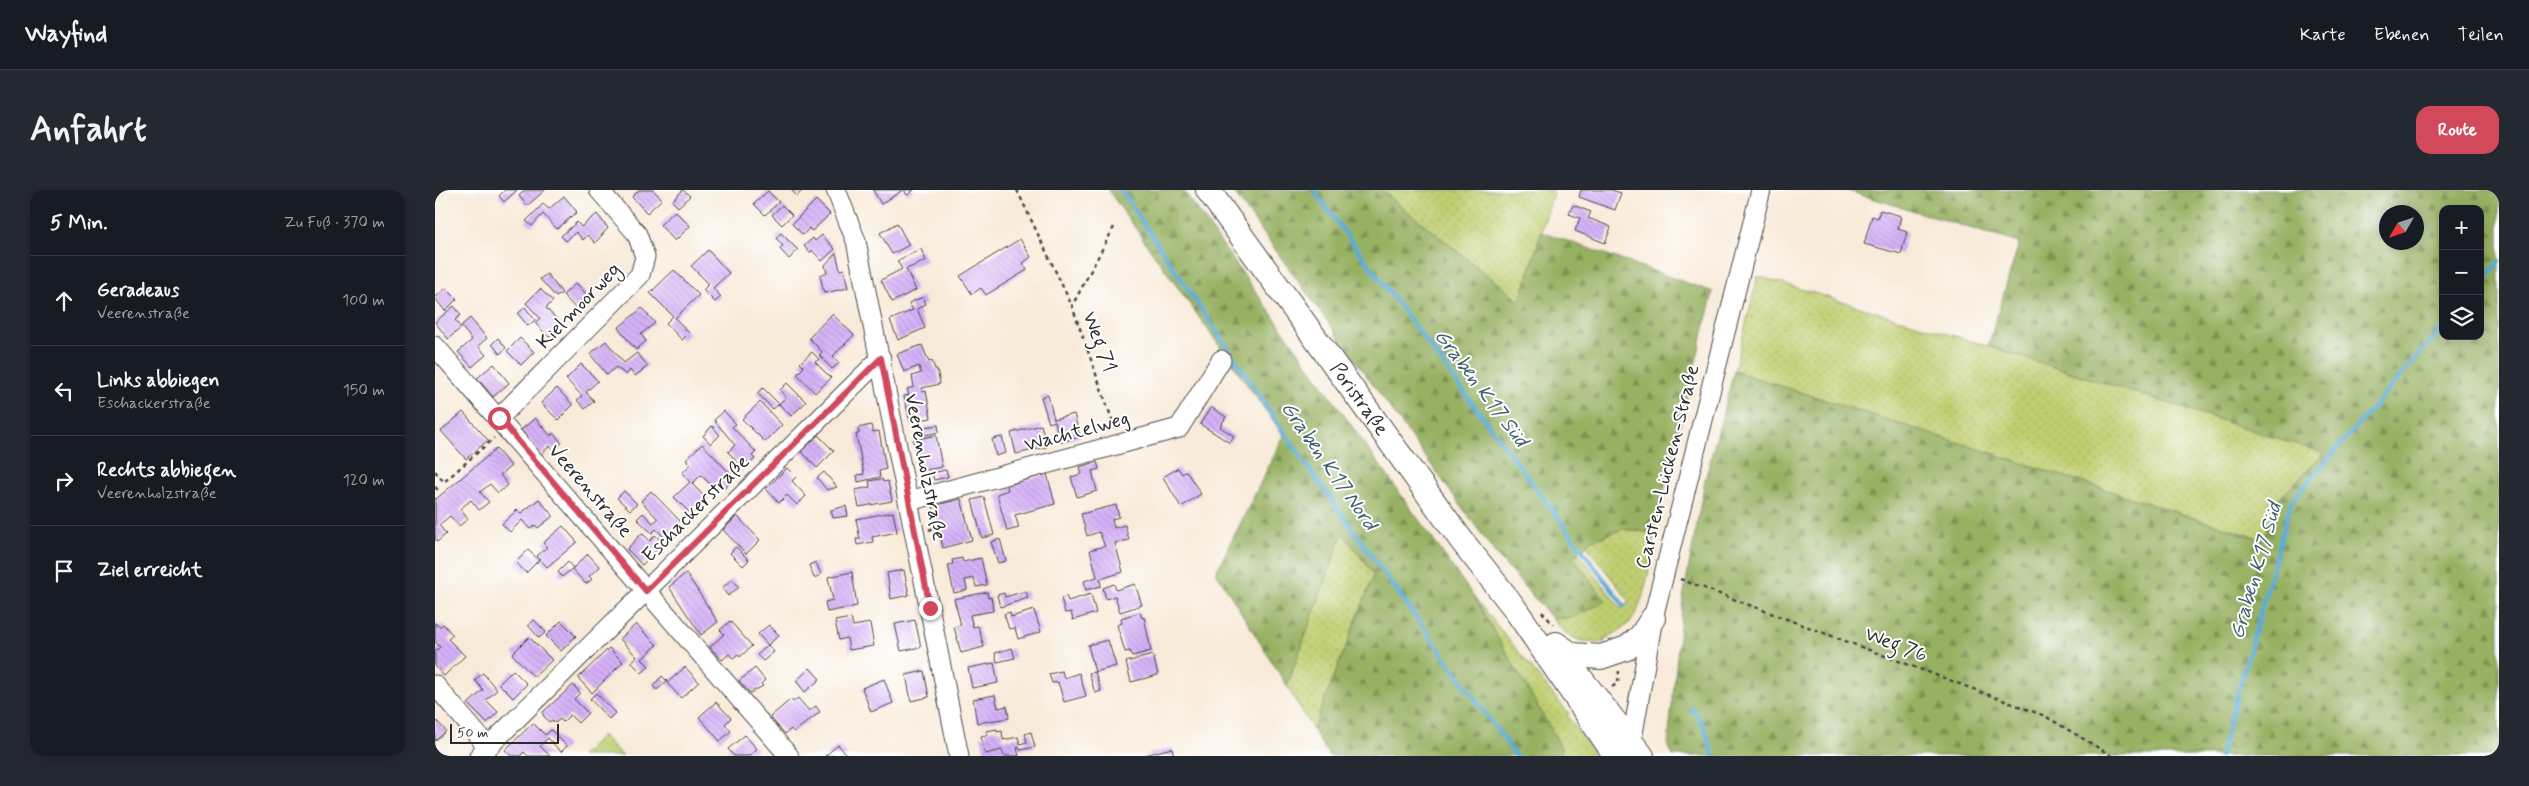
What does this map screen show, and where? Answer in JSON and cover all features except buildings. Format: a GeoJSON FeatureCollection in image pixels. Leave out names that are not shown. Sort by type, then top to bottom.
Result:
{"type":"FeatureCollection","features":[{"type":"Feature","properties":{"kind":"main road","name":"Poristraße"},"geometry":{"type":"LineString","coordinates":[[1208,190],[1461,541],[1630,753]]}},
{"type":"Feature","properties":{"kind":"main road","name":"Poristraße"},"geometry":{"type":"LineString","coordinates":[[1513,606],[1551,641],[1630,753]]}},
{"type":"Feature","properties":{"kind":"main road"},"geometry":{"type":"LineString","coordinates":[[1551,641],[1573,655],[1601,658],[1627,648],[1641,636],[1653,618]]}},
{"type":"Feature","properties":{"kind":"street","name":"Kielmoorweg"},"geometry":{"type":"LineString","coordinates":[[502,423],[640,275],[645,257],[637,234],[599,190]]}},
{"type":"Feature","properties":{"kind":"street","name":"Veerenholzstraße"},"geometry":{"type":"LineString","coordinates":[[836,190],[856,241],[881,358],[959,756]]}},
{"type":"Feature","properties":{"kind":"street","name":"Carsten-Lücken-Straße"},"geometry":{"type":"LineString","coordinates":[[1630,753],[1653,618],[1761,190]]}},
{"type":"Feature","properties":{"kind":"street","name":"Veerenstraße"},"geometry":{"type":"LineString","coordinates":[[435,346],[789,756]]}},
{"type":"Feature","properties":{"kind":"street","name":"Eschackerstraße"},"geometry":{"type":"LineString","coordinates":[[483,751],[881,358]]}},
{"type":"Feature","properties":{"kind":"street","name":"Wachtelweg"},"geometry":{"type":"LineString","coordinates":[[909,501],[1179,428],[1221,360]]}},
{"type":"Feature","properties":{"kind":"street"},"geometry":{"type":"LineString","coordinates":[[435,685],[483,751]]}},
{"type":"Feature","properties":{"kind":"path"},"geometry":{"type":"LineString","coordinates":[[1017,190],[1072,306]]}},
{"type":"Feature","properties":{"kind":"path","name":"Weg 71"},"geometry":{"type":"LineString","coordinates":[[1114,227],[1072,306],[1120,444]]}},
{"type":"Feature","properties":{"kind":"path"},"geometry":{"type":"LineString","coordinates":[[435,471],[445,482],[502,423]]}},
{"type":"Feature","properties":{"kind":"path"},"geometry":{"type":"LineString","coordinates":[[435,488],[439,492]]}},
{"type":"Feature","properties":{"kind":"path","name":"Weg 76"},"geometry":{"type":"LineString","coordinates":[[1665,573],[2045,716],[2112,756]]}},
{"type":"Feature","properties":{"kind":"green space"},"geometry":{"type":"Polygon","coordinates":[[[1108,190],[1183,190],[1474,597],[1559,743],[1563,756],[1329,756],[1313,730],[1374,575],[1343,533],[1287,686],[1216,572],[1284,436],[1108,190]]]}},
{"type":"Feature","properties":{"kind":"green space"},"geometry":{"type":"Polygon","coordinates":[[[1232,190],[1381,190],[1520,301],[1542,232],[1713,292],[1654,533],[1622,529],[1593,540],[1573,557],[1606,601],[1574,617],[1553,619],[1498,557],[1232,190]]]}},
{"type":"Feature","properties":{"kind":"green space"},"geometry":{"type":"Polygon","coordinates":[[[1381,190],[1554,190],[1520,302],[1381,190]]]}},
{"type":"Feature","properties":{"kind":"green space"},"geometry":{"type":"Polygon","coordinates":[[[1845,190],[2499,190],[2499,756],[1672,756],[1668,743],[1683,598],[1705,480],[1734,371],[2263,540],[2279,499],[2324,453],[1988,346],[2019,243],[1845,190]]]}},
{"type":"Feature","properties":{"kind":"green space"},"geometry":{"type":"Polygon","coordinates":[[[1758,276],[1988,346],[2325,453],[2279,499],[2264,540],[1734,371],[1758,276]]]}},
{"type":"Feature","properties":{"kind":"green space"},"geometry":{"type":"Polygon","coordinates":[[[1622,529],[1654,533],[1650,566],[1644,592],[1636,614],[1622,629],[1605,639],[1605,642],[1597,643],[1576,639],[1558,626],[1553,619],[1574,617],[1573,557],[1578,552],[1620,608],[1629,601],[1586,545],[1593,540],[1622,529]]]}},
{"type":"Feature","properties":{"kind":"green space"},"geometry":{"type":"Polygon","coordinates":[[[1343,532],[1374,575],[1313,730],[1287,686],[1343,532]]]}},
{"type":"Feature","properties":{"kind":"green space"},"geometry":{"type":"Polygon","coordinates":[[[1474,597],[1569,714],[1567,716],[1587,743],[1593,756],[1563,756],[1559,743],[1474,597]]]}},
{"type":"Feature","properties":{"kind":"green space"},"geometry":{"type":"Polygon","coordinates":[[[602,735],[623,756],[581,756],[602,735]]]}},
{"type":"Feature","properties":{"kind":"waterway","name":"Graben K17 Nord"},"geometry":{"type":"LineString","coordinates":[[1121,190],[1307,466],[1516,756]]}},
{"type":"Feature","properties":{"kind":"waterway","name":"Graben K17 Süd"},"geometry":{"type":"LineString","coordinates":[[1313,190],[1624,606]]}},
{"type":"Feature","properties":{"kind":"waterway","name":"Graben K17 Süd"},"geometry":{"type":"LineString","coordinates":[[2484,279],[2499,262]]}},
{"type":"Feature","properties":{"kind":"waterway","name":"Graben K17 Süd"},"geometry":{"type":"LineString","coordinates":[[2220,756],[2291,502],[2439,332]]}},
{"type":"Feature","properties":{"kind":"waterway","name":"Graben K17 Süd"},"geometry":{"type":"LineString","coordinates":[[1691,707],[1705,728],[1713,756]]}},
{"type":"Feature","properties":{"kind":"route"},"geometry":{"type":"LineString","coordinates":[[499,418],[646,591],[881,358],[930,608]]}}]}
